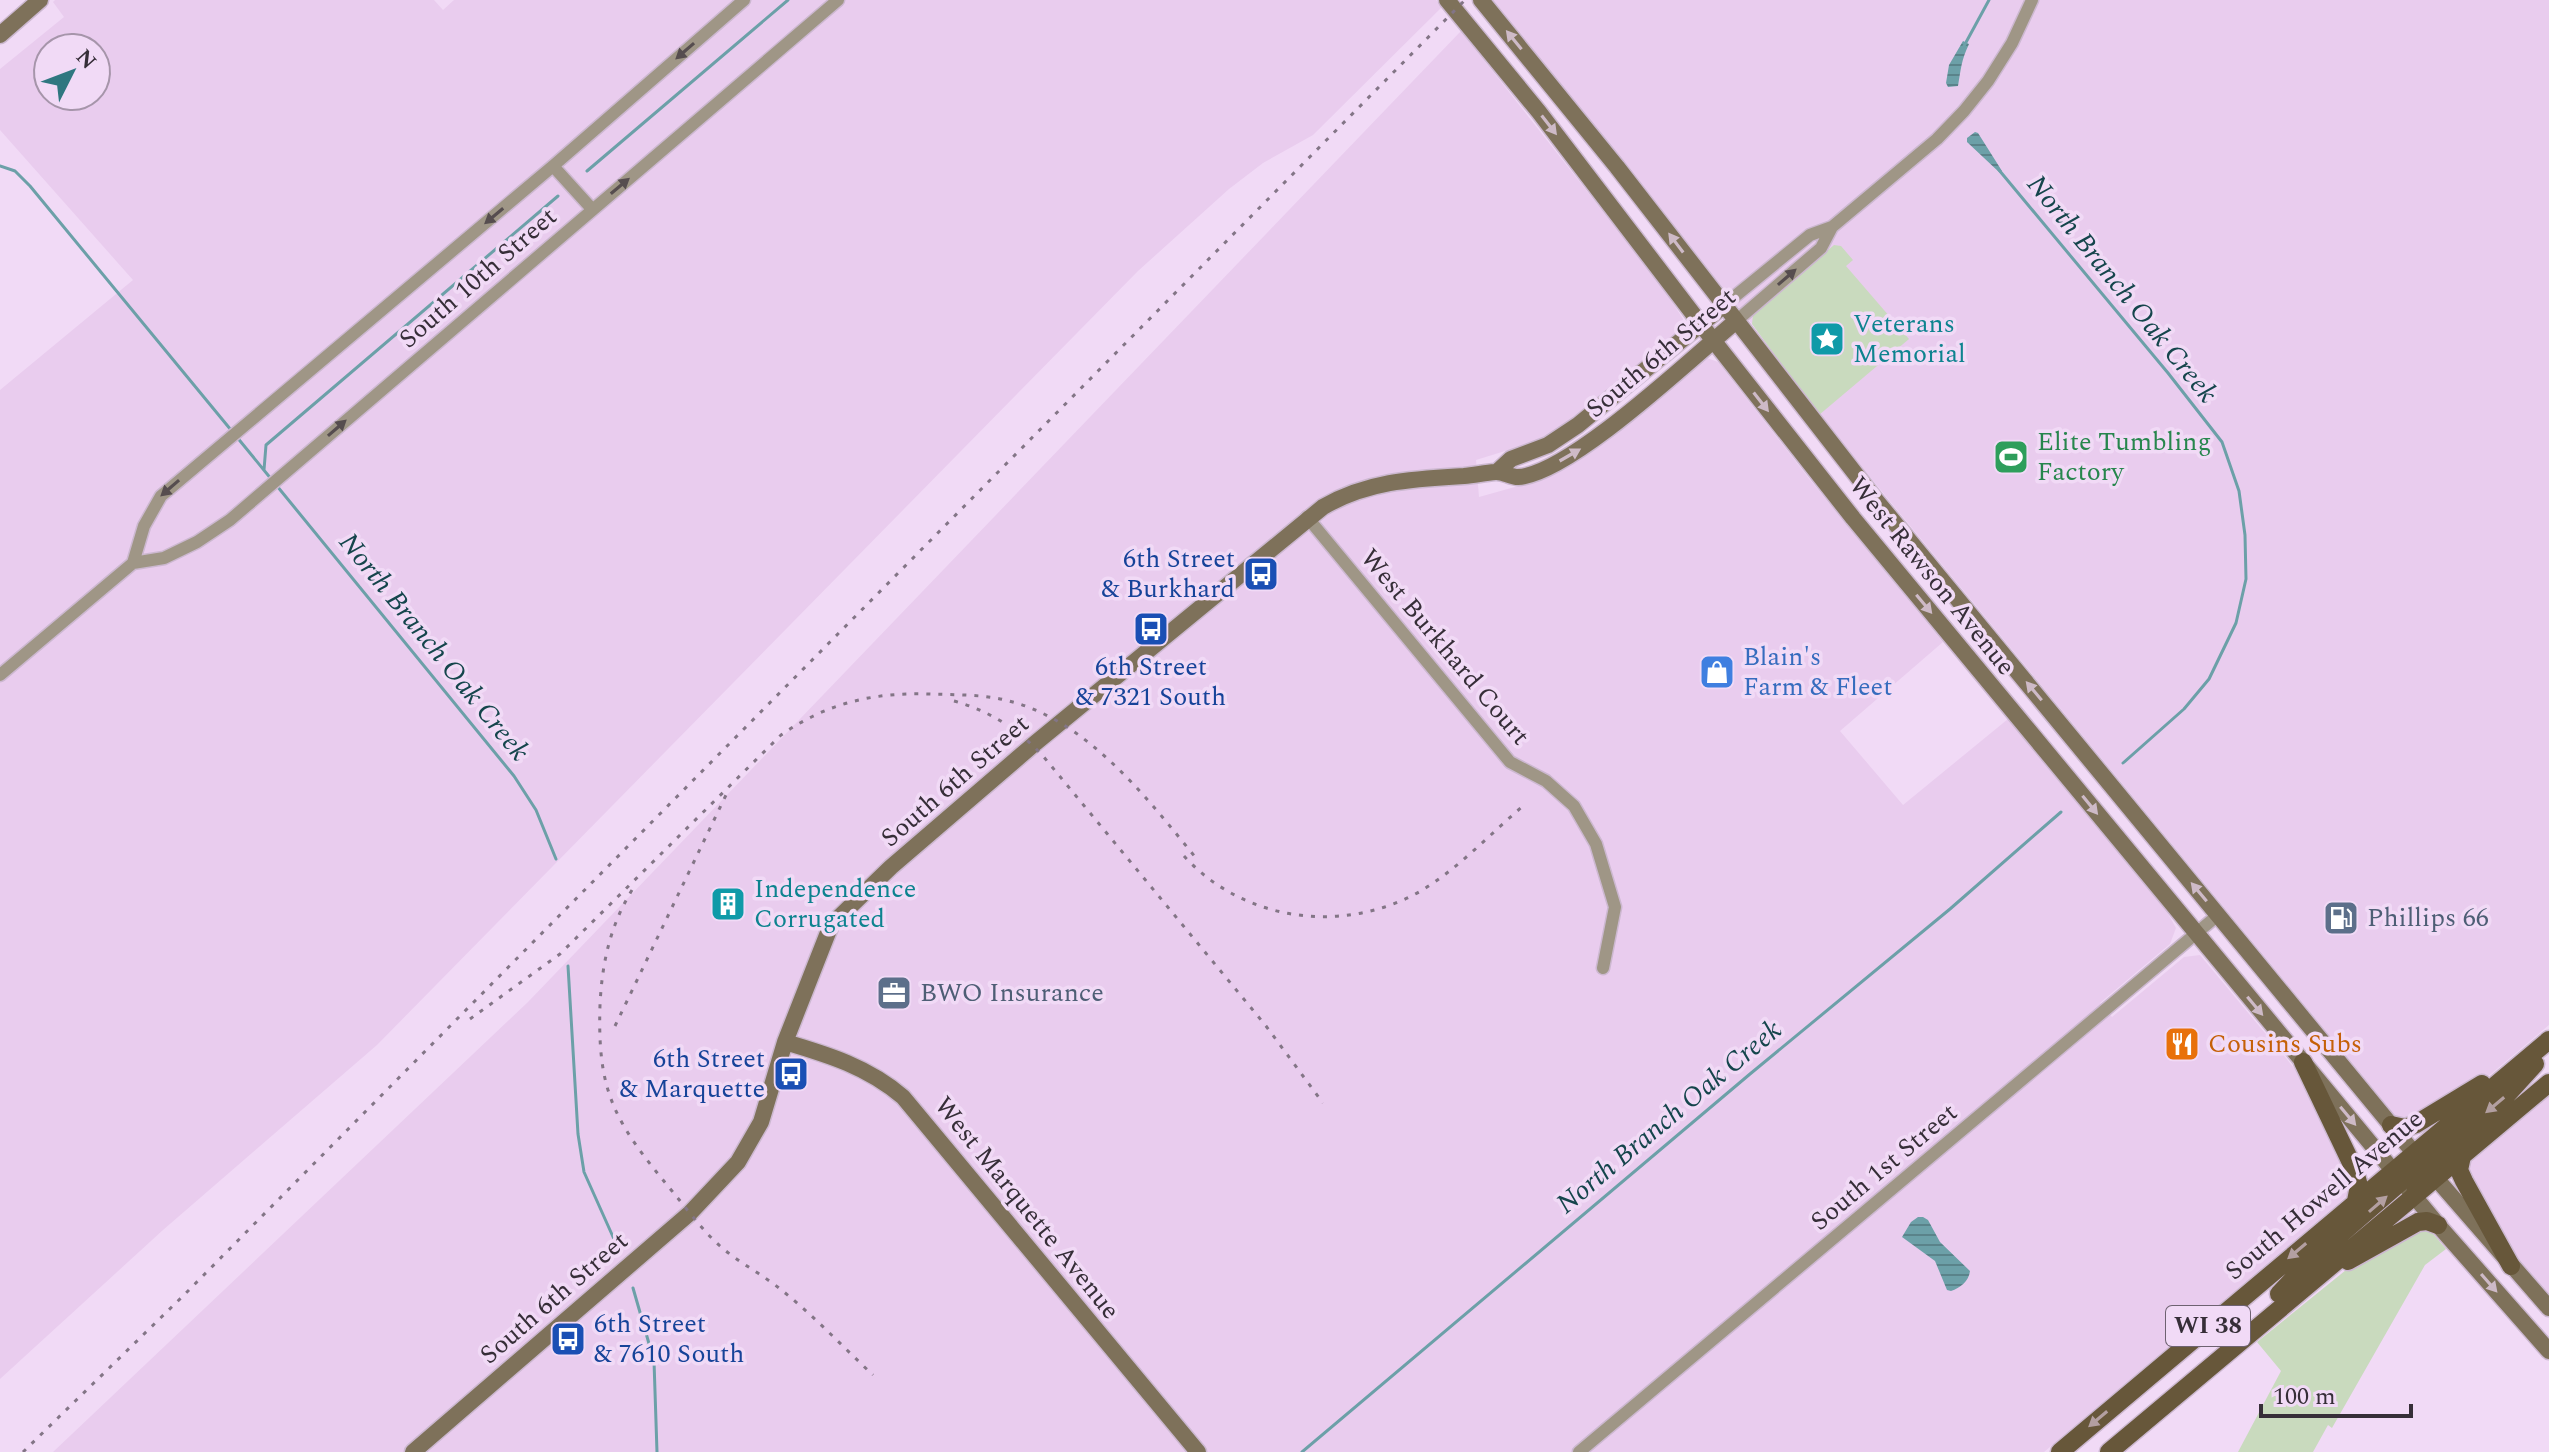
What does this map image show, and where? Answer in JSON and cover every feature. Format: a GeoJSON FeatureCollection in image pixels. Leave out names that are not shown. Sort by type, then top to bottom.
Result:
{"type":"FeatureCollection","features":[{"type":"Feature","properties":{"kind":"main road"},"geometry":{"type":"LineString","coordinates":[[0,35],[40,0]]}},
{"type":"Feature","properties":{"kind":"main road","name":"West Rawson Avenue"},"geometry":{"type":"LineString","coordinates":[[1447,0],[1539,112],[1825,484],[2438,1225],[2549,1351]]}},
{"type":"Feature","properties":{"kind":"main road","name":"West Rawson Avenue"},"geometry":{"type":"LineString","coordinates":[[1481,0],[1617,167],[1838,453],[2425,1166],[2549,1308]]}},
{"type":"Feature","properties":{"kind":"main road","name":"South 6th Street"},"geometry":{"type":"LineString","coordinates":[[1498,471],[1511,459],[1548,445],[1578,425],[1723,306]]}},
{"type":"Feature","properties":{"kind":"main road","name":"South 6th Street"},"geometry":{"type":"LineString","coordinates":[[413,1452],[690,1213],[738,1162],[761,1122],[785,1042],[831,925],[891,867],[1022,755],[1307,517],[1337,498],[1404,479],[1498,471],[1518,477],[1538,471],[1574,454],[1610,427],[1735,322]]}},
{"type":"Feature","properties":{"kind":"main road"},"geometry":{"type":"LineString","coordinates":[[1976,668],[1999,650]]}},
{"type":"Feature","properties":{"kind":"main road"},"geometry":{"type":"LineString","coordinates":[[2391,1125],[2405,1128],[2416,1124],[2488,1081],[2527,1048],[2549,1038]]}},
{"type":"Feature","properties":{"kind":"main road","name":"South Howell Avenue"},"geometry":{"type":"LineString","coordinates":[[2109,1452],[2293,1296],[2549,1038]]}},
{"type":"Feature","properties":{"kind":"main road","name":"West Marquette Avenue"},"geometry":{"type":"LineString","coordinates":[[785,1042],[853,1064],[903,1097],[1198,1452]]}},
{"type":"Feature","properties":{"kind":"main road"},"geometry":{"type":"LineString","coordinates":[[2425,1166],[2505,1097],[2549,1049]]}},
{"type":"Feature","properties":{"kind":"main road"},"geometry":{"type":"LineString","coordinates":[[2303,1062],[2355,1171],[2359,1186],[2356,1201]]}},
{"type":"Feature","properties":{"kind":"main road","name":"South Howell Avenue"},"geometry":{"type":"LineString","coordinates":[[2060,1452],[2356,1201],[2403,1182],[2425,1166],[2462,1156],[2549,1083]]}},
{"type":"Feature","properties":{"kind":"main road"},"geometry":{"type":"LineString","coordinates":[[2462,1156],[2459,1170],[2511,1266]]}},
{"type":"Feature","properties":{"kind":"main road"},"geometry":{"type":"LineString","coordinates":[[2244,1338],[2263,1311],[2311,1260],[2403,1182]]}},
{"type":"Feature","properties":{"kind":"main road"},"geometry":{"type":"LineString","coordinates":[[2293,1296],[2311,1291],[2348,1261],[2407,1227],[2427,1221],[2438,1225]]}},
{"type":"Feature","properties":{"kind":"main road"},"geometry":{"type":"LineString","coordinates":[[2183,1347],[2205,1372]]}},
{"type":"Feature","properties":{"kind":"street","name":"South 10th Street"},"geometry":{"type":"LineString","coordinates":[[133,563],[144,526],[161,496],[553,166],[744,0]]}},
{"type":"Feature","properties":{"kind":"street","name":"South 10th Street"},"geometry":{"type":"LineString","coordinates":[[0,675],[133,563],[164,558],[197,542],[230,520],[838,0]]}},
{"type":"Feature","properties":{"kind":"street","name":"South 6th Street"},"geometry":{"type":"LineString","coordinates":[[1723,306],[1810,235],[1832,227],[1923,152],[1964,111],[2001,60],[2032,0]]}},
{"type":"Feature","properties":{"kind":"street"},"geometry":{"type":"LineString","coordinates":[[553,166],[592,209]]}},
{"type":"Feature","properties":{"kind":"street","name":"South 6th Street"},"geometry":{"type":"LineString","coordinates":[[1735,322],[1821,248],[1832,227]]}},
{"type":"Feature","properties":{"kind":"street","name":"West Burkhard Court"},"geometry":{"type":"LineString","coordinates":[[1307,517],[1510,762],[1546,781],[1574,806],[1596,844],[1615,907],[1603,968]]}},
{"type":"Feature","properties":{"kind":"street","name":"South 1st Street"},"geometry":{"type":"LineString","coordinates":[[1579,1452],[2218,915]]}},
{"type":"Feature","properties":{"kind":"shaded area"},"geometry":{"type":"Polygon","coordinates":[[[55,0],[434,0],[443,10],[454,0],[1436,0],[1442,7],[1313,135],[1263,163],[1229,189],[1138,271],[377,1045],[163,1230],[0,1379],[0,390],[133,280],[0,130],[0,69],[32,43],[32,112],[112,112],[112,32],[46,32],[64,17],[53,2],[55,0]]]}},
{"type":"Feature","properties":{"kind":"shaded area"},"geometry":{"type":"Polygon","coordinates":[[[1492,0],[2549,0],[2549,1025],[2491,1074],[2410,1122],[2399,1120],[1819,415],[1752,324],[1492,0]]]}},
{"type":"Feature","properties":{"kind":"shaded area"},"geometry":{"type":"Polygon","coordinates":[[[1461,31],[1664,289],[1683,319],[1676,336],[1598,401],[1557,430],[1537,441],[1476,460],[1479,497],[1522,485],[1581,458],[1702,360],[1707,358],[1718,362],[1943,642],[1840,731],[1903,805],[2008,719],[2166,910],[2176,928],[2170,944],[2100,1003],[2112,1017],[2184,957],[2200,955],[2300,1075],[2350,1178],[2348,1194],[2044,1452],[53,1452],[528,1002],[1461,31]]]}},
{"type":"Feature","properties":{"kind":"shaded area"},"geometry":{"type":"Polygon","coordinates":[[[1963,41],[1969,44],[1958,86],[1948,87],[1949,65],[1963,41]]]}},
{"type":"Feature","properties":{"kind":"shaded area"},"geometry":{"type":"Polygon","coordinates":[[[1975,132],[2002,171],[2000,173],[1967,142],[1967,138],[1975,132]]]}},
{"type":"Feature","properties":{"kind":"shaded area"},"geometry":{"type":"Polygon","coordinates":[[[1834,245],[1841,246],[1853,260],[1846,266],[1909,339],[1819,415],[1752,324],[1753,315],[1834,245]]]}},
{"type":"Feature","properties":{"kind":"shaded area"},"geometry":{"type":"Polygon","coordinates":[[[2549,1095],[2549,1294],[2509,1248],[2466,1169],[2470,1162],[2549,1095]]]}},
{"type":"Feature","properties":{"kind":"shaded area"},"geometry":{"type":"Polygon","coordinates":[[[1918,1217],[1928,1220],[1940,1242],[1970,1271],[1966,1281],[1958,1288],[1947,1290],[1935,1261],[1902,1237],[1918,1217]]]}},
{"type":"Feature","properties":{"kind":"shaded area"},"geometry":{"type":"Polygon","coordinates":[[[2413,1227],[2429,1229],[2446,1249],[2425,1265],[2332,1428],[2328,1425],[2313,1452],[2238,1452],[2281,1371],[2257,1342],[2346,1270],[2413,1227]]]}},
{"type":"Feature","properties":{"kind":"waterway","name":"North Branch Oak Creek"},"geometry":{"type":"LineString","coordinates":[[587,171],[788,0]]}},
{"type":"Feature","properties":{"kind":"waterway","name":"North Branch Oak Creek"},"geometry":{"type":"LineString","coordinates":[[1964,46],[1989,0]]}},
{"type":"Feature","properties":{"kind":"waterway","name":"North Branch Oak Creek"},"geometry":{"type":"LineString","coordinates":[[0,166],[15,171],[30,186],[231,430]]}},
{"type":"Feature","properties":{"kind":"waterway","name":"North Branch Oak Creek"},"geometry":{"type":"LineString","coordinates":[[1999,170],[2222,442],[2239,491],[2245,535],[2246,579],[2236,623],[2209,679],[2184,709],[2123,763]]}},
{"type":"Feature","properties":{"kind":"waterway","name":"North Branch Oak Creek"},"geometry":{"type":"LineString","coordinates":[[264,470],[266,445],[558,196]]}},
{"type":"Feature","properties":{"kind":"waterway","name":"North Branch Oak Creek"},"geometry":{"type":"LineString","coordinates":[[236,436],[272,480]]}},
{"type":"Feature","properties":{"kind":"waterway","name":"North Branch Oak Creek"},"geometry":{"type":"LineString","coordinates":[[277,486],[514,776],[536,810],[556,859]]}},
{"type":"Feature","properties":{"kind":"waterway","name":"North Branch Oak Creek"},"geometry":{"type":"LineString","coordinates":[[1302,1452],[1950,909],[2061,812]]}},
{"type":"Feature","properties":{"kind":"waterway","name":"North Branch Oak Creek"},"geometry":{"type":"LineString","coordinates":[[568,966],[578,1134],[584,1172],[618,1248]]}},
{"type":"Feature","properties":{"kind":"waterway","name":"North Branch Oak Creek"},"geometry":{"type":"LineString","coordinates":[[633,1288],[654,1361],[657,1452]]}},
{"type":"Feature","properties":{"kind":"railway"},"geometry":{"type":"LineString","coordinates":[[23,1452],[183,1296],[1465,0]]}},
{"type":"Feature","properties":{"kind":"railway"},"geometry":{"type":"LineString","coordinates":[[470,1019],[560,954],[781,735],[834,707],[870,698],[909,694],[970,695],[1009,701],[1038,711],[1065,726],[1114,764],[1196,858]]}},
{"type":"Feature","properties":{"kind":"railway"},"geometry":{"type":"LineString","coordinates":[[954,701],[1003,722],[1043,756],[1266,1026],[1323,1103]]}},
{"type":"Feature","properties":{"kind":"railway"},"geometry":{"type":"LineString","coordinates":[[615,1026],[726,795]]}},
{"type":"Feature","properties":{"kind":"railway"},"geometry":{"type":"LineString","coordinates":[[1184,856],[1208,878],[1235,895],[1264,907],[1326,917],[1358,914],[1389,905],[1433,883],[1523,806]]}},
{"type":"Feature","properties":{"kind":"railway"},"geometry":{"type":"LineString","coordinates":[[632,890],[613,931],[601,989],[602,1062],[614,1106],[637,1146],[707,1233],[727,1252],[791,1298],[873,1375]]}},
{"type":"Feature","properties":{"kind":"place","name":"Veterans Memorial"},"geometry":{"type":"Point","coordinates":[1827,339]}},
{"type":"Feature","properties":{"kind":"place","name":"Elite Tumbling Factory"},"geometry":{"type":"Point","coordinates":[2011,457]}},
{"type":"Feature","properties":{"kind":"place","name":"6th Street & Burkhard"},"geometry":{"type":"Point","coordinates":[1261,574]}},
{"type":"Feature","properties":{"kind":"place","name":"6th Street & 7321 South"},"geometry":{"type":"Point","coordinates":[1151,629]}},
{"type":"Feature","properties":{"kind":"place","name":"Blain's Farm & Fleet"},"geometry":{"type":"Point","coordinates":[1717,672]}},
{"type":"Feature","properties":{"kind":"place","name":"Independence Corrugated"},"geometry":{"type":"Point","coordinates":[728,904]}},
{"type":"Feature","properties":{"kind":"place","name":"Phillips 66"},"geometry":{"type":"Point","coordinates":[2341,918]}},
{"type":"Feature","properties":{"kind":"place","name":"BWO Insurance"},"geometry":{"type":"Point","coordinates":[894,993]}},
{"type":"Feature","properties":{"kind":"place","name":"Cousins Subs"},"geometry":{"type":"Point","coordinates":[2182,1044]}},
{"type":"Feature","properties":{"kind":"place","name":"6th Street & Marquette"},"geometry":{"type":"Point","coordinates":[791,1074]}},
{"type":"Feature","properties":{"kind":"place","name":"6th Street & 7610 South"},"geometry":{"type":"Point","coordinates":[568,1339]}}]}
